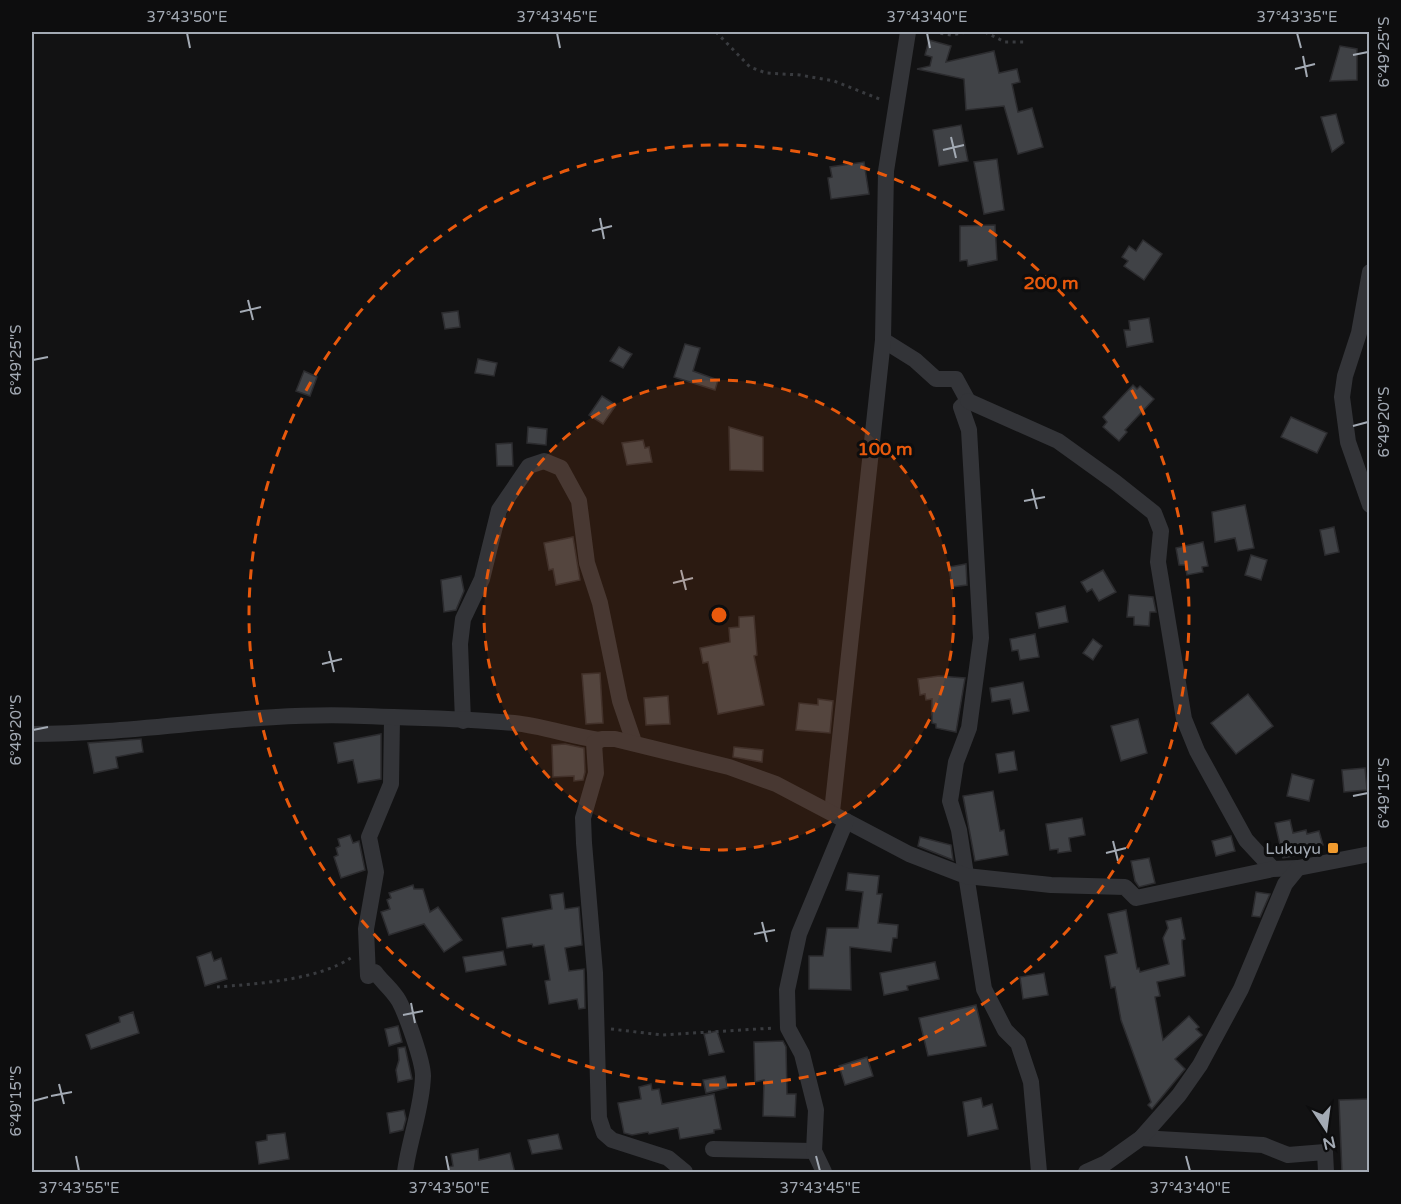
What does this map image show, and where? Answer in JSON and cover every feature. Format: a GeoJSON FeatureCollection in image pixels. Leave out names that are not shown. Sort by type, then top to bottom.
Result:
{"type":"FeatureCollection","features":[{"type":"Feature","properties":{"kind":"street"},"geometry":{"type":"LineString","coordinates":[[824,1173],[814,1151],[816,1110],[802,1054],[788,1028],[787,990],[793,955],[839,816],[883,340],[886,171],[908,32]]}},
{"type":"Feature","properties":{"kind":"street"},"geometry":{"type":"LineString","coordinates":[[1370,272],[1359,333],[1345,375],[1342,397],[1348,442],[1370,505]]}},
{"type":"Feature","properties":{"kind":"street"},"geometry":{"type":"LineString","coordinates":[[883,340],[915,360],[936,379],[956,379],[968,400],[1058,441],[1154,513],[1161,531],[1160,577],[1187,727],[1246,840],[1273,869]]}},
{"type":"Feature","properties":{"kind":"street"},"geometry":{"type":"LineString","coordinates":[[968,400],[961,407],[966,418],[970,440],[981,638],[969,728],[956,762],[950,801],[959,830],[984,989],[1005,1030],[1018,1042],[1027,1066],[1039,1173]]}},
{"type":"Feature","properties":{"kind":"street"},"geometry":{"type":"LineString","coordinates":[[463,721],[460,644],[463,619],[482,579],[498,510],[529,466],[544,461],[561,468],[579,501],[587,563],[600,603],[620,701],[634,742]]}},
{"type":"Feature","properties":{"kind":"street"},"geometry":{"type":"LineString","coordinates":[[32,734],[176,727],[252,719],[364,716],[542,727],[571,736],[599,740]]}},
{"type":"Feature","properties":{"kind":"street"},"geometry":{"type":"LineString","coordinates":[[392,718],[391,784],[369,837],[376,872],[365,947],[368,976],[375,972],[386,982],[399,1002],[423,1075],[415,1125],[408,1142],[405,1173]]}},
{"type":"Feature","properties":{"kind":"street"},"geometry":{"type":"LineString","coordinates":[[685,1173],[668,1158],[612,1140],[604,1133],[599,1118],[598,1028],[584,818],[596,774],[594,743],[599,740],[607,738],[634,742],[729,767],[776,784],[909,854],[966,876],[1051,885],[1125,887],[1136,898],[1273,869],[1298,868],[1370,854]]}},
{"type":"Feature","properties":{"kind":"street"},"geometry":{"type":"LineString","coordinates":[[1086,1173],[1106,1163],[1141,1138],[1179,1095],[1200,1065],[1241,989],[1285,884],[1298,868]]}},
{"type":"Feature","properties":{"kind":"street"},"geometry":{"type":"LineString","coordinates":[[1141,1138],[1263,1145],[1288,1155],[1325,1152],[1326,1173]]}},
{"type":"Feature","properties":{"kind":"street"},"geometry":{"type":"LineString","coordinates":[[713,1149],[814,1151]]}},
{"type":"Feature","properties":{"kind":"path"},"geometry":{"type":"LineString","coordinates":[[716,32],[750,67],[766,73],[800,75],[834,81],[865,92],[897,108]]}},
{"type":"Feature","properties":{"kind":"path"},"geometry":{"type":"LineString","coordinates":[[933,32],[951,35],[967,32]]}},
{"type":"Feature","properties":{"kind":"path"},"geometry":{"type":"LineString","coordinates":[[985,32],[1005,42],[1027,42]]}},
{"type":"Feature","properties":{"kind":"path"},"geometry":{"type":"LineString","coordinates":[[217,987],[328,970],[365,947]]}},
{"type":"Feature","properties":{"kind":"path"},"geometry":{"type":"LineString","coordinates":[[598,1028],[662,1035],[788,1028]]}},
{"type":"Feature","properties":{"kind":"building"},"geometry":{"type":"Polygon","coordinates":[[[929,40],[951,46],[946,62],[994,51],[999,73],[1017,69],[1020,82],[1012,84],[1018,112],[1032,108],[1043,147],[1018,154],[1004,106],[966,110],[964,79],[917,69],[930,66],[932,57],[925,55],[929,40]]]}},
{"type":"Feature","properties":{"kind":"building"},"geometry":{"type":"Polygon","coordinates":[[[1340,46],[1357,49],[1357,80],[1330,81],[1340,46]]]}},
{"type":"Feature","properties":{"kind":"building"},"geometry":{"type":"Polygon","coordinates":[[[1336,114],[1344,143],[1332,152],[1321,117],[1336,114]]]}},
{"type":"Feature","properties":{"kind":"building"},"geometry":{"type":"Polygon","coordinates":[[[961,125],[968,161],[939,166],[933,130],[961,125]]]}},
{"type":"Feature","properties":{"kind":"building"},"geometry":{"type":"Polygon","coordinates":[[[997,159],[1004,210],[984,214],[974,162],[997,159]]]}},
{"type":"Feature","properties":{"kind":"building"},"geometry":{"type":"Polygon","coordinates":[[[864,162],[869,194],[831,199],[828,178],[832,177],[830,167],[864,162]]]}},
{"type":"Feature","properties":{"kind":"building"},"geometry":{"type":"Polygon","coordinates":[[[995,225],[997,260],[968,266],[967,260],[960,261],[960,226],[995,225]]]}},
{"type":"Feature","properties":{"kind":"building"},"geometry":{"type":"Polygon","coordinates":[[[1143,240],[1162,254],[1144,280],[1124,266],[1128,261],[1122,257],[1129,246],[1136,251],[1143,240]]]}},
{"type":"Feature","properties":{"kind":"building"},"geometry":{"type":"Polygon","coordinates":[[[458,311],[460,327],[445,329],[442,313],[458,311]]]}},
{"type":"Feature","properties":{"kind":"building"},"geometry":{"type":"Polygon","coordinates":[[[1149,318],[1153,342],[1127,347],[1124,330],[1130,330],[1129,321],[1149,318]]]}},
{"type":"Feature","properties":{"kind":"building"},"geometry":{"type":"Polygon","coordinates":[[[685,344],[700,348],[693,371],[718,380],[715,390],[674,377],[685,344]]]}},
{"type":"Feature","properties":{"kind":"building"},"geometry":{"type":"Polygon","coordinates":[[[619,347],[632,354],[623,368],[610,361],[619,347]]]}},
{"type":"Feature","properties":{"kind":"building"},"geometry":{"type":"Polygon","coordinates":[[[478,359],[497,363],[494,376],[475,373],[478,359]]]}},
{"type":"Feature","properties":{"kind":"building"},"geometry":{"type":"Polygon","coordinates":[[[304,371],[317,377],[310,396],[296,391],[304,371]]]}},
{"type":"Feature","properties":{"kind":"building"},"geometry":{"type":"Polygon","coordinates":[[[1133,385],[1137,389],[1140,386],[1154,399],[1125,430],[1127,432],[1119,441],[1103,427],[1107,422],[1103,417],[1133,385]]]}},
{"type":"Feature","properties":{"kind":"building"},"geometry":{"type":"Polygon","coordinates":[[[602,396],[616,405],[603,424],[589,415],[602,396]]]}},
{"type":"Feature","properties":{"kind":"building"},"geometry":{"type":"Polygon","coordinates":[[[1291,417],[1327,433],[1317,453],[1281,437],[1291,417]]]}},
{"type":"Feature","properties":{"kind":"building"},"geometry":{"type":"Polygon","coordinates":[[[528,427],[547,429],[546,445],[527,443],[528,427]]]}},
{"type":"Feature","properties":{"kind":"building"},"geometry":{"type":"Polygon","coordinates":[[[729,427],[763,437],[763,471],[730,470],[729,427]]]}},
{"type":"Feature","properties":{"kind":"building"},"geometry":{"type":"Polygon","coordinates":[[[643,440],[645,448],[649,447],[652,462],[627,465],[622,443],[643,440]]]}},
{"type":"Feature","properties":{"kind":"building"},"geometry":{"type":"Polygon","coordinates":[[[512,443],[513,466],[497,466],[496,444],[512,443]]]}},
{"type":"Feature","properties":{"kind":"building"},"geometry":{"type":"Polygon","coordinates":[[[1245,505],[1254,548],[1238,551],[1235,538],[1215,542],[1212,512],[1245,505]]]}},
{"type":"Feature","properties":{"kind":"building"},"geometry":{"type":"Polygon","coordinates":[[[1334,527],[1339,552],[1325,555],[1320,530],[1334,527]]]}},
{"type":"Feature","properties":{"kind":"building"},"geometry":{"type":"Polygon","coordinates":[[[573,537],[580,580],[556,585],[553,569],[549,570],[544,543],[573,537]]]}},
{"type":"Feature","properties":{"kind":"building"},"geometry":{"type":"Polygon","coordinates":[[[1203,542],[1208,566],[1202,567],[1203,572],[1187,575],[1185,565],[1179,565],[1176,548],[1203,542]]]}},
{"type":"Feature","properties":{"kind":"building"},"geometry":{"type":"Polygon","coordinates":[[[1251,555],[1267,560],[1261,580],[1245,575],[1251,555]]]}},
{"type":"Feature","properties":{"kind":"building"},"geometry":{"type":"Polygon","coordinates":[[[966,564],[967,585],[952,587],[949,567],[966,564]]]}},
{"type":"Feature","properties":{"kind":"building"},"geometry":{"type":"Polygon","coordinates":[[[1103,570],[1116,592],[1099,601],[1092,589],[1087,592],[1081,582],[1103,570]]]}},
{"type":"Feature","properties":{"kind":"building"},"geometry":{"type":"Polygon","coordinates":[[[461,576],[464,591],[456,610],[444,612],[441,580],[461,576]]]}},
{"type":"Feature","properties":{"kind":"building"},"geometry":{"type":"Polygon","coordinates":[[[1129,595],[1153,597],[1156,612],[1150,612],[1149,626],[1134,625],[1134,617],[1127,617],[1129,595]]]}},
{"type":"Feature","properties":{"kind":"building"},"geometry":{"type":"Polygon","coordinates":[[[1065,606],[1068,622],[1039,628],[1036,613],[1065,606]]]}},
{"type":"Feature","properties":{"kind":"building"},"geometry":{"type":"Polygon","coordinates":[[[754,616],[757,655],[754,656],[764,705],[718,714],[708,662],[703,663],[700,648],[730,642],[729,628],[739,627],[739,617],[754,616]]]}},
{"type":"Feature","properties":{"kind":"building"},"geometry":{"type":"Polygon","coordinates":[[[1035,634],[1039,657],[1020,660],[1018,650],[1012,651],[1010,639],[1035,634]]]}},
{"type":"Feature","properties":{"kind":"building"},"geometry":{"type":"Polygon","coordinates":[[[1093,639],[1102,646],[1093,660],[1083,653],[1093,639]]]}},
{"type":"Feature","properties":{"kind":"building"},"geometry":{"type":"Polygon","coordinates":[[[600,673],[603,723],[586,724],[582,674],[600,673]]]}},
{"type":"Feature","properties":{"kind":"building"},"geometry":{"type":"Polygon","coordinates":[[[939,676],[965,678],[956,732],[936,728],[936,724],[932,723],[932,699],[926,700],[925,694],[920,695],[918,679],[939,676]]]}},
{"type":"Feature","properties":{"kind":"building"},"geometry":{"type":"Polygon","coordinates":[[[1023,682],[1029,711],[1013,714],[1010,699],[992,702],[990,688],[1023,682]]]}},
{"type":"Feature","properties":{"kind":"building"},"geometry":{"type":"Polygon","coordinates":[[[1248,694],[1273,726],[1236,754],[1211,723],[1248,694]]]}},
{"type":"Feature","properties":{"kind":"building"},"geometry":{"type":"Polygon","coordinates":[[[668,696],[670,724],[646,725],[644,698],[668,696]]]}},
{"type":"Feature","properties":{"kind":"building"},"geometry":{"type":"Polygon","coordinates":[[[818,699],[833,701],[830,733],[796,730],[799,703],[818,705],[818,699]]]}},
{"type":"Feature","properties":{"kind":"building"},"geometry":{"type":"Polygon","coordinates":[[[1138,719],[1147,753],[1121,761],[1111,726],[1138,719]]]}},
{"type":"Feature","properties":{"kind":"building"},"geometry":{"type":"Polygon","coordinates":[[[381,734],[381,779],[358,783],[353,760],[338,763],[334,743],[381,734]]]}},
{"type":"Feature","properties":{"kind":"building"},"geometry":{"type":"Polygon","coordinates":[[[141,739],[143,752],[116,757],[118,768],[94,773],[88,743],[141,739]]]}},
{"type":"Feature","properties":{"kind":"building"},"geometry":{"type":"Polygon","coordinates":[[[565,744],[584,748],[583,780],[574,781],[574,776],[553,777],[552,745],[565,744]]]}},
{"type":"Feature","properties":{"kind":"building"},"geometry":{"type":"Polygon","coordinates":[[[734,747],[763,750],[762,762],[733,757],[734,747]]]}},
{"type":"Feature","properties":{"kind":"building"},"geometry":{"type":"Polygon","coordinates":[[[1014,751],[1017,770],[999,773],[996,754],[1014,751]]]}},
{"type":"Feature","properties":{"kind":"building"},"geometry":{"type":"Polygon","coordinates":[[[1365,768],[1367,790],[1344,792],[1342,770],[1365,768]]]}},
{"type":"Feature","properties":{"kind":"building"},"geometry":{"type":"Polygon","coordinates":[[[1292,774],[1314,780],[1309,801],[1287,796],[1292,774]]]}},
{"type":"Feature","properties":{"kind":"building"},"geometry":{"type":"Polygon","coordinates":[[[993,791],[1000,831],[1004,830],[1008,855],[975,861],[963,796],[993,791]]]}},
{"type":"Feature","properties":{"kind":"building"},"geometry":{"type":"Polygon","coordinates":[[[1082,818],[1085,835],[1069,838],[1071,851],[1058,853],[1058,849],[1050,850],[1046,824],[1082,818]]]}},
{"type":"Feature","properties":{"kind":"building"},"geometry":{"type":"Polygon","coordinates":[[[1290,820],[1293,833],[1306,830],[1307,834],[1319,831],[1323,845],[1316,847],[1317,852],[1283,858],[1275,823],[1290,820]]]}},
{"type":"Feature","properties":{"kind":"building"},"geometry":{"type":"Polygon","coordinates":[[[350,835],[353,843],[359,841],[365,870],[341,878],[334,857],[338,855],[336,848],[340,846],[338,839],[350,835]]]}},
{"type":"Feature","properties":{"kind":"building"},"geometry":{"type":"Polygon","coordinates":[[[1231,836],[1235,851],[1216,856],[1212,841],[1231,836]]]}},
{"type":"Feature","properties":{"kind":"building"},"geometry":{"type":"Polygon","coordinates":[[[920,837],[951,845],[953,860],[918,846],[920,837]]]}},
{"type":"Feature","properties":{"kind":"building"},"geometry":{"type":"Polygon","coordinates":[[[1149,858],[1155,883],[1139,887],[1135,881],[1131,861],[1149,858]]]}},
{"type":"Feature","properties":{"kind":"building"},"geometry":{"type":"Polygon","coordinates":[[[848,873],[879,876],[877,894],[882,894],[878,923],[898,925],[897,938],[893,938],[891,952],[850,947],[851,990],[809,989],[809,956],[823,956],[827,928],[858,928],[863,892],[846,890],[848,873]]]}},
{"type":"Feature","properties":{"kind":"building"},"geometry":{"type":"Polygon","coordinates":[[[413,885],[414,889],[423,889],[430,912],[438,907],[462,940],[444,952],[424,924],[389,935],[381,912],[390,909],[387,900],[391,898],[389,893],[413,885]]]}},
{"type":"Feature","properties":{"kind":"building"},"geometry":{"type":"Polygon","coordinates":[[[1256,892],[1270,894],[1260,917],[1252,916],[1256,892]]]}},
{"type":"Feature","properties":{"kind":"building"},"geometry":{"type":"Polygon","coordinates":[[[563,893],[565,909],[579,907],[582,945],[565,948],[569,971],[584,969],[585,1008],[579,1009],[577,999],[549,1004],[545,981],[550,980],[544,945],[533,947],[532,944],[507,948],[502,918],[552,909],[550,895],[563,893]]]}},
{"type":"Feature","properties":{"kind":"building"},"geometry":{"type":"Polygon","coordinates":[[[1126,910],[1137,969],[1139,968],[1140,972],[1169,964],[1163,938],[1168,928],[1166,921],[1181,918],[1185,939],[1182,940],[1182,944],[1185,976],[1157,982],[1160,996],[1155,997],[1163,1040],[1189,1016],[1199,1027],[1196,1029],[1202,1035],[1175,1059],[1185,1069],[1152,1109],[1148,1105],[1151,1102],[1121,1020],[1115,987],[1111,988],[1105,956],[1117,953],[1108,914],[1126,910]]]}},
{"type":"Feature","properties":{"kind":"building"},"geometry":{"type":"Polygon","coordinates":[[[503,951],[506,965],[466,972],[463,957],[503,951]]]}},
{"type":"Feature","properties":{"kind":"building"},"geometry":{"type":"Polygon","coordinates":[[[211,952],[214,961],[221,958],[227,979],[205,986],[197,957],[211,952]]]}},
{"type":"Feature","properties":{"kind":"building"},"geometry":{"type":"Polygon","coordinates":[[[935,962],[939,979],[907,986],[908,990],[884,995],[880,973],[935,962]]]}},
{"type":"Feature","properties":{"kind":"building"},"geometry":{"type":"Polygon","coordinates":[[[1044,973],[1048,995],[1023,999],[1020,977],[1044,973]]]}},
{"type":"Feature","properties":{"kind":"building"},"geometry":{"type":"Polygon","coordinates":[[[976,1005],[986,1046],[928,1056],[919,1018],[976,1005]]]}},
{"type":"Feature","properties":{"kind":"building"},"geometry":{"type":"Polygon","coordinates":[[[133,1012],[139,1033],[91,1049],[86,1035],[120,1022],[119,1017],[133,1012]]]}},
{"type":"Feature","properties":{"kind":"building"},"geometry":{"type":"Polygon","coordinates":[[[398,1026],[402,1042],[389,1046],[385,1029],[398,1026]]]}},
{"type":"Feature","properties":{"kind":"building"},"geometry":{"type":"Polygon","coordinates":[[[717,1031],[724,1052],[709,1055],[704,1034],[717,1031]]]}},
{"type":"Feature","properties":{"kind":"building"},"geometry":{"type":"Polygon","coordinates":[[[783,1041],[786,1047],[787,1094],[796,1094],[795,1117],[763,1116],[764,1080],[755,1082],[754,1042],[783,1041]]]}},
{"type":"Feature","properties":{"kind":"building"},"geometry":{"type":"Polygon","coordinates":[[[405,1047],[412,1079],[398,1082],[396,1070],[399,1060],[398,1048],[405,1047]]]}},
{"type":"Feature","properties":{"kind":"building"},"geometry":{"type":"Polygon","coordinates":[[[867,1057],[873,1076],[845,1085],[839,1066],[867,1057]]]}},
{"type":"Feature","properties":{"kind":"building"},"geometry":{"type":"Polygon","coordinates":[[[725,1076],[728,1088],[706,1093],[703,1080],[725,1076]]]}},
{"type":"Feature","properties":{"kind":"building"},"geometry":{"type":"Polygon","coordinates":[[[651,1084],[652,1090],[659,1089],[662,1104],[714,1094],[721,1129],[714,1130],[714,1133],[680,1139],[678,1128],[649,1134],[648,1132],[632,1135],[624,1133],[618,1103],[641,1099],[639,1087],[651,1084]]]}},
{"type":"Feature","properties":{"kind":"building"},"geometry":{"type":"Polygon","coordinates":[[[981,1098],[983,1107],[992,1104],[998,1129],[968,1136],[963,1102],[981,1098]]]}},
{"type":"Feature","properties":{"kind":"building"},"geometry":{"type":"Polygon","coordinates":[[[1370,1099],[1370,1173],[1342,1173],[1339,1100],[1370,1099]]]}},
{"type":"Feature","properties":{"kind":"building"},"geometry":{"type":"Polygon","coordinates":[[[404,1110],[406,1119],[403,1130],[390,1133],[387,1113],[404,1110]]]}},
{"type":"Feature","properties":{"kind":"building"},"geometry":{"type":"Polygon","coordinates":[[[285,1133],[289,1159],[259,1164],[256,1142],[267,1140],[267,1135],[285,1133]]]}},
{"type":"Feature","properties":{"kind":"building"},"geometry":{"type":"Polygon","coordinates":[[[558,1134],[562,1149],[532,1154],[528,1140],[558,1134]]]}},
{"type":"Feature","properties":{"kind":"building"},"geometry":{"type":"Polygon","coordinates":[[[478,1149],[479,1160],[510,1153],[515,1173],[449,1173],[448,1167],[453,1166],[451,1154],[478,1149]]]}},
{"type":"Feature","properties":{"kind":"place","name":"Lukuyu"},"geometry":{"type":"Point","coordinates":[1333,848]}}]}
